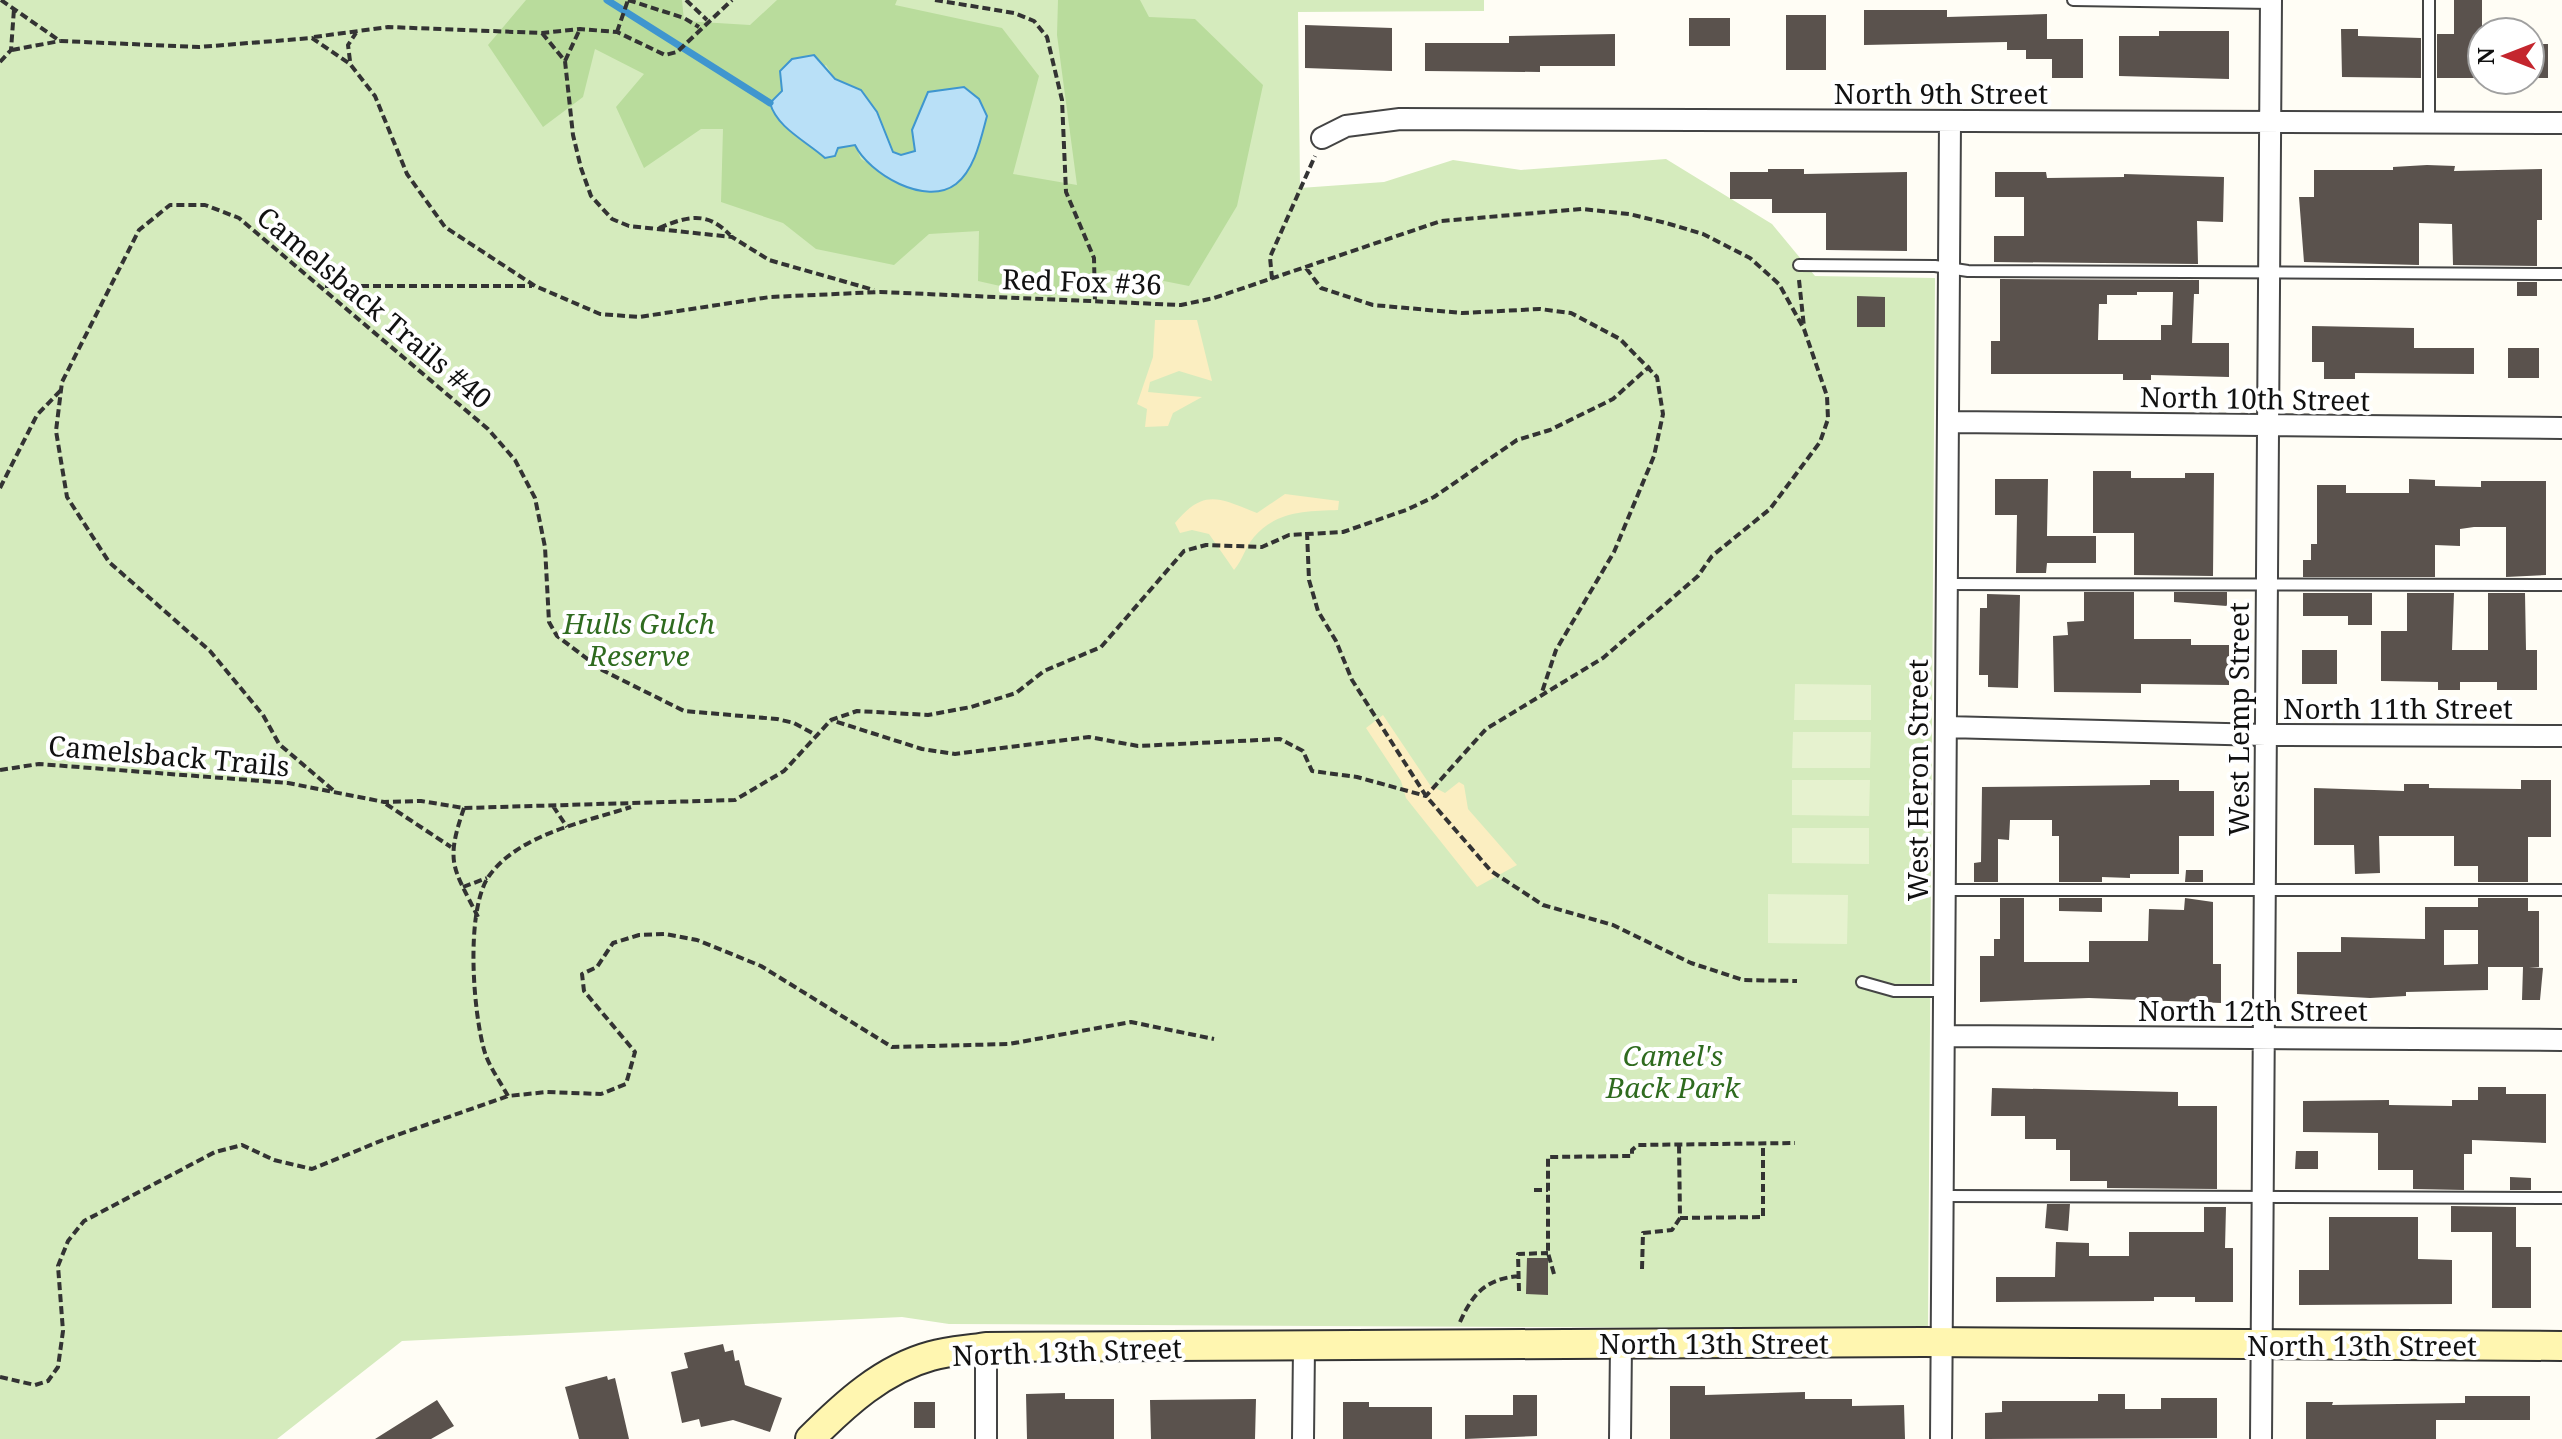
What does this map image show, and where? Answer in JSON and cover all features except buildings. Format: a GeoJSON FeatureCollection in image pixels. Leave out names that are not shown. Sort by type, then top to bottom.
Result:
{"type":"FeatureCollection","features":[{"type":"Feature","properties":{"kind":"street","name":"West Lemp Street"},"geometry":{"type":"LineString","coordinates":[[2261,1439],[2271,2]]}},
{"type":"Feature","properties":{"kind":"street","name":"North 9th Street"},"geometry":{"type":"LineString","coordinates":[[1322,138],[1346,126],[1400,119],[2562,123]]}},
{"type":"Feature","properties":{"kind":"street","name":"West Heron Street"},"geometry":{"type":"LineString","coordinates":[[1941,1439],[1950,121]]}},
{"type":"Feature","properties":{"kind":"street","name":"North 10th Street"},"geometry":{"type":"LineString","coordinates":[[1948,422],[2562,428]]}},
{"type":"Feature","properties":{"kind":"street","name":"North 11th Street"},"geometry":{"type":"LineString","coordinates":[[1946,727],[2266,735],[2562,736]]}},
{"type":"Feature","properties":{"kind":"street","name":"North 12th Street"},"geometry":{"type":"LineString","coordinates":[[1944,1036],[2562,1040]]}},
{"type":"Feature","properties":{"kind":"street","name":"North 13th Street"},"geometry":{"type":"LineString","coordinates":[[810,1439],[849,1400],[874,1384],[931,1356],[986,1347],[1942,1342],[2562,1346]]}},
{"type":"Feature","properties":{"kind":"street"},"geometry":{"type":"LineString","coordinates":[[1620,1439],[1621,1344]]}},
{"type":"Feature","properties":{"kind":"street"},"geometry":{"type":"LineString","coordinates":[[986,1347],[986,1439]]}},
{"type":"Feature","properties":{"kind":"street"},"geometry":{"type":"LineString","coordinates":[[1303,1439],[1304,1347]]}},
{"type":"Feature","properties":{"kind":"lane"},"geometry":{"type":"LineString","coordinates":[[2073,0],[2271,2]]}},
{"type":"Feature","properties":{"kind":"lane"},"geometry":{"type":"LineString","coordinates":[[2429,0],[2429,123]]}},
{"type":"Feature","properties":{"kind":"lane"},"geometry":{"type":"LineString","coordinates":[[1799,265],[2269,274],[2562,274]]}},
{"type":"Feature","properties":{"kind":"lane"},"geometry":{"type":"LineString","coordinates":[[1947,584],[2562,585]]}},
{"type":"Feature","properties":{"kind":"lane"},"geometry":{"type":"LineString","coordinates":[[1944,890],[2562,890]]}},
{"type":"Feature","properties":{"kind":"lane"},"geometry":{"type":"LineString","coordinates":[[1862,982],[1894,991],[1944,991]]}},
{"type":"Feature","properties":{"kind":"lane"},"geometry":{"type":"LineString","coordinates":[[1943,1196],[2562,1198]]}},
{"type":"Feature","properties":{"kind":"path"},"geometry":{"type":"LineString","coordinates":[[1,0],[60,41]]}},
{"type":"Feature","properties":{"kind":"path"},"geometry":{"type":"LineString","coordinates":[[617,32],[628,0],[684,18],[699,27]]}},
{"type":"Feature","properties":{"kind":"path"},"geometry":{"type":"LineString","coordinates":[[686,0],[707,20]]}},
{"type":"Feature","properties":{"kind":"path"},"geometry":{"type":"LineString","coordinates":[[0,62],[11,50],[60,41],[199,47],[312,38],[388,27],[542,33],[580,29],[617,32],[657,54],[677,52],[699,27],[732,0]]}},
{"type":"Feature","properties":{"kind":"path"},"geometry":{"type":"LineString","coordinates":[[935,0],[1014,13],[1034,21],[1047,37],[1062,100],[1066,192],[1094,258],[1095,302]]}},
{"type":"Feature","properties":{"kind":"path"},"geometry":{"type":"LineString","coordinates":[[11,50],[14,9]]}},
{"type":"Feature","properties":{"kind":"path"},"geometry":{"type":"LineString","coordinates":[[580,29],[565,61],[573,135],[591,196],[612,219],[629,226],[732,237]]}},
{"type":"Feature","properties":{"kind":"path"},"geometry":{"type":"LineString","coordinates":[[350,64],[348,45],[359,31]]}},
{"type":"Feature","properties":{"kind":"path"},"geometry":{"type":"LineString","coordinates":[[542,33],[565,61]]}},
{"type":"Feature","properties":{"kind":"path","name":"Red Fox #36"},"geometry":{"type":"LineString","coordinates":[[312,38],[350,64],[375,96],[407,174],[445,227],[535,286],[600,314],[639,317],[770,297],[880,292],[1181,305],[1460,218],[1582,209],[1629,214],[1703,234],[1750,258],[1779,284],[1804,329],[1827,396],[1828,419],[1820,442],[1770,509],[1712,556],[1698,576],[1603,658],[1541,694]]}},
{"type":"Feature","properties":{"kind":"path"},"geometry":{"type":"LineString","coordinates":[[1272,279],[1270,257],[1294,209],[1322,138]]}},
{"type":"Feature","properties":{"kind":"path","name":"Camelsback Trails #40"},"geometry":{"type":"LineString","coordinates":[[814,735],[794,723],[777,719],[684,711],[602,670],[557,636],[549,622],[545,547],[535,498],[515,460],[488,429],[322,286],[280,256],[239,218],[205,205],[170,205],[139,230],[61,390],[56,431],[67,497],[109,562],[210,651],[263,715],[279,744],[335,792],[384,802],[421,801],[464,808],[735,800],[784,771],[831,720],[857,711],[928,715],[1016,693],[1044,671],[1101,647],[1184,551],[1206,545],[1252,549],[1289,535],[1343,532],[1406,510],[1434,497],[1501,449],[1550,430],[1613,399],[1650,366]]}},
{"type":"Feature","properties":{"kind":"path"},"geometry":{"type":"LineString","coordinates":[[657,229],[695,216],[714,220],[732,237],[769,260],[880,292]]}},
{"type":"Feature","properties":{"kind":"path"},"geometry":{"type":"LineString","coordinates":[[1799,265],[1804,329]]}},
{"type":"Feature","properties":{"kind":"path"},"geometry":{"type":"LineString","coordinates":[[1306,267],[1321,288],[1373,305],[1462,313],[1540,309],[1571,313],[1620,339],[1650,366],[1657,377],[1663,414],[1654,456],[1608,562],[1556,650],[1541,694],[1486,729],[1426,796]]}},
{"type":"Feature","properties":{"kind":"path"},"geometry":{"type":"LineString","coordinates":[[322,286],[535,286]]}},
{"type":"Feature","properties":{"kind":"path"},"geometry":{"type":"LineString","coordinates":[[0,488],[37,415],[61,390]]}},
{"type":"Feature","properties":{"kind":"path"},"geometry":{"type":"LineString","coordinates":[[1307,532],[1309,580],[1318,611],[1367,707],[1426,796],[1491,871],[1543,905],[1613,925],[1691,963],[1743,980],[1797,981]]}},
{"type":"Feature","properties":{"kind":"path"},"geometry":{"type":"LineString","coordinates":[[831,720],[922,749],[955,754],[1089,737],[1138,746],[1280,739],[1303,751],[1312,771],[1357,777],[1426,796]]}},
{"type":"Feature","properties":{"kind":"path","name":"Camelsback Trails"},"geometry":{"type":"LineString","coordinates":[[0,770],[39,764],[288,783],[335,792]]}},
{"type":"Feature","properties":{"kind":"path","name":"Camelsback Trails #40"},"geometry":{"type":"LineString","coordinates":[[384,802],[451,847]]}},
{"type":"Feature","properties":{"kind":"path"},"geometry":{"type":"LineString","coordinates":[[553,805],[567,827]]}},
{"type":"Feature","properties":{"kind":"path"},"geometry":{"type":"LineString","coordinates":[[463,887],[488,877],[518,850],[567,827],[638,805]]}},
{"type":"Feature","properties":{"kind":"path"},"geometry":{"type":"LineString","coordinates":[[464,808],[451,847],[463,887],[478,917]]}},
{"type":"Feature","properties":{"kind":"path"},"geometry":{"type":"LineString","coordinates":[[488,877],[473,940],[474,981],[485,1053],[508,1096]]}},
{"type":"Feature","properties":{"kind":"path"},"geometry":{"type":"LineString","coordinates":[[0,1377],[35,1385],[48,1381],[58,1367],[63,1331],[58,1266],[68,1241],[84,1221],[215,1152],[242,1145],[274,1160],[312,1169],[508,1096],[547,1092],[601,1094],[626,1084],[635,1052],[584,991],[582,974],[597,967],[613,943],[639,935],[676,936],[736,954],[818,999],[892,1047],[1009,1044],[1131,1022],[1214,1039]]}},
{"type":"Feature","properties":{"kind":"path"},"geometry":{"type":"LineString","coordinates":[[1554,1274],[1548,1253],[1548,1157],[1632,1156],[1632,1150],[1638,1145],[1795,1143]]}},
{"type":"Feature","properties":{"kind":"path"},"geometry":{"type":"LineString","coordinates":[[1642,1269],[1643,1233],[1672,1230],[1680,1218],[1679,1144]]}},
{"type":"Feature","properties":{"kind":"path"},"geometry":{"type":"LineString","coordinates":[[1680,1218],[1763,1217],[1763,1144]]}},
{"type":"Feature","properties":{"kind":"path"},"geometry":{"type":"LineString","coordinates":[[1534,1190],[1548,1190]]}},
{"type":"Feature","properties":{"kind":"path"},"geometry":{"type":"LineString","coordinates":[[1519,1291],[1518,1254],[1548,1253]]}},
{"type":"Feature","properties":{"kind":"path"},"geometry":{"type":"LineString","coordinates":[[1458,1346],[1458,1328],[1481,1287],[1497,1278],[1519,1276]]}},
{"type":"Feature","properties":{"kind":"green space","name":"Hulls Gulch Reserve"},"geometry":{"type":"Polygon","coordinates":[[[0,0],[1484,0],[1484,11],[1298,12],[1300,188],[1384,182],[1453,160],[1521,170],[1666,159],[1772,224],[1815,276],[1935,278],[1928,1329],[949,1324],[902,1317],[402,1341],[277,1439],[0,1439],[0,0]]]}},
{"type":"Feature","properties":{"kind":"green space"},"geometry":{"type":"Polygon","coordinates":[[[526,0],[682,0],[684,21],[750,25],[777,0],[897,0],[895,5],[1002,28],[1039,76],[1013,174],[1077,185],[1057,35],[1058,0],[1140,0],[1149,17],[1195,19],[1263,85],[1237,206],[1189,286],[1108,270],[1083,278],[1050,297],[978,281],[979,231],[929,234],[894,265],[816,249],[783,223],[721,202],[723,129],[701,129],[644,168],[616,107],[644,74],[595,49],[583,97],[543,127],[488,45],[526,0]],[[826,65],[782,91],[785,127],[825,157],[837,148],[855,145],[861,159],[871,165],[915,152],[901,155],[893,152],[877,112],[835,79],[826,65]]]}},
{"type":"Feature","properties":{"kind":"green space"},"geometry":{"type":"Polygon","coordinates":[[[1795,684],[1871,685],[1871,720],[1794,720],[1795,684]]]}},
{"type":"Feature","properties":{"kind":"green space"},"geometry":{"type":"Polygon","coordinates":[[[1793,732],[1871,732],[1870,768],[1792,768],[1793,732]]]}},
{"type":"Feature","properties":{"kind":"green space"},"geometry":{"type":"Polygon","coordinates":[[[1792,780],[1870,780],[1869,816],[1792,815],[1792,780]]]}},
{"type":"Feature","properties":{"kind":"green space"},"geometry":{"type":"Polygon","coordinates":[[[1792,828],[1869,828],[1869,864],[1792,863],[1792,828]]]}},
{"type":"Feature","properties":{"kind":"green space"},"geometry":{"type":"Polygon","coordinates":[[[1768,894],[1848,895],[1847,944],[1768,943],[1768,894]]]}},
{"type":"Feature","properties":{"kind":"sand"},"geometry":{"type":"Polygon","coordinates":[[[1155,320],[1197,320],[1212,381],[1179,371],[1150,382],[1148,392],[1202,397],[1173,413],[1168,426],[1145,427],[1147,409],[1137,404],[1153,357],[1155,320]]]}},
{"type":"Feature","properties":{"kind":"sand"},"geometry":{"type":"Polygon","coordinates":[[[1285,494],[1339,501],[1338,510],[1293,514],[1272,522],[1251,541],[1234,570],[1209,534],[1192,530],[1180,533],[1175,523],[1185,512],[1204,500],[1222,500],[1257,513],[1285,494]]]}},
{"type":"Feature","properties":{"kind":"sand"},"geometry":{"type":"Polygon","coordinates":[[[1383,715],[1430,785],[1445,793],[1459,782],[1464,785],[1468,809],[1517,865],[1477,887],[1406,798],[1401,781],[1366,728],[1383,715]]]}},
{"type":"Feature","properties":{"kind":"water"},"geometry":{"type":"Polygon","coordinates":[[[814,55],[835,79],[861,90],[877,112],[893,152],[901,155],[915,151],[912,130],[928,92],[964,87],[979,99],[987,116],[976,153],[963,178],[944,190],[930,192],[915,189],[872,167],[855,145],[838,148],[835,156],[825,158],[793,134],[779,120],[770,103],[782,91],[780,71],[792,59],[814,55]]]}},
{"type":"Feature","properties":{"kind":"waterway"},"geometry":{"type":"LineString","coordinates":[[607,0],[770,103]]}},
{"type":"Feature","properties":{"kind":"park label","name":"Camel's Back Park"},"geometry":{"type":"Point","coordinates":[1673,1071]}}]}
